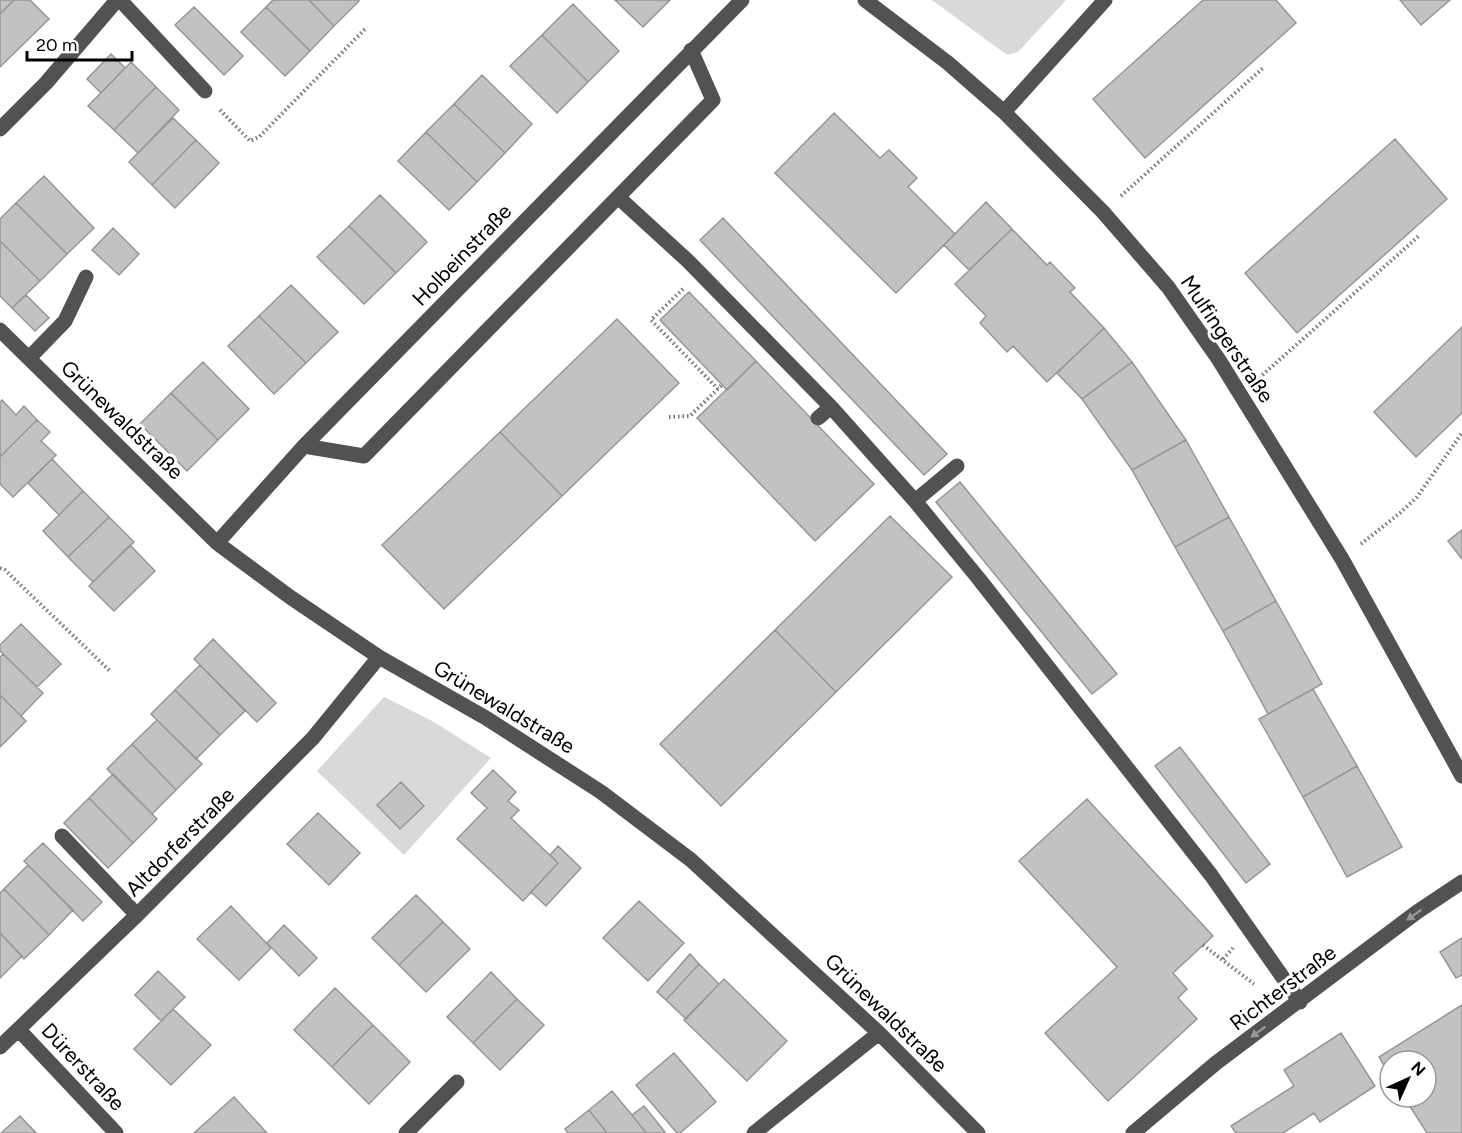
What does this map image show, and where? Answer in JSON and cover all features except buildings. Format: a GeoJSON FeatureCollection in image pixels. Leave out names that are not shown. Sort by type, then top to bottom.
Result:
{"type":"FeatureCollection","features":[{"type":"Feature","properties":{"kind":"street","name":"Holbeinstraße"},"geometry":{"type":"LineString","coordinates":[[217,543],[304,447],[742,0]]}},
{"type":"Feature","properties":{"kind":"street","name":"Mulfingerstraße"},"geometry":{"type":"LineString","coordinates":[[865,0],[948,63],[1005,112],[1103,212],[1168,287],[1219,360],[1342,559],[1462,776]]}},
{"type":"Feature","properties":{"kind":"street"},"geometry":{"type":"LineString","coordinates":[[1005,112],[1105,0]]}},
{"type":"Feature","properties":{"kind":"street"},"geometry":{"type":"LineString","coordinates":[[0,129],[46,83],[114,1],[205,91]]}},
{"type":"Feature","properties":{"kind":"street"},"geometry":{"type":"LineString","coordinates":[[304,447],[364,456],[713,100],[692,50]]}},
{"type":"Feature","properties":{"kind":"street"},"geometry":{"type":"LineString","coordinates":[[618,197],[688,261],[831,407],[915,501],[1211,875],[1300,1002]]}},
{"type":"Feature","properties":{"kind":"street"},"geometry":{"type":"LineString","coordinates":[[29,358],[65,321],[86,277]]}},
{"type":"Feature","properties":{"kind":"street","name":"Grünewaldstraße"},"geometry":{"type":"LineString","coordinates":[[0,330],[217,543],[290,597],[379,657],[486,718],[610,798],[691,860],[879,1033],[978,1133]]}},
{"type":"Feature","properties":{"kind":"street"},"geometry":{"type":"LineString","coordinates":[[818,418],[831,407]]}},
{"type":"Feature","properties":{"kind":"street"},"geometry":{"type":"LineString","coordinates":[[915,501],[957,466]]}},
{"type":"Feature","properties":{"kind":"street","name":"Altdorferstraße"},"geometry":{"type":"LineString","coordinates":[[0,1047],[137,915],[313,738],[379,657]]}},
{"type":"Feature","properties":{"kind":"street"},"geometry":{"type":"LineString","coordinates":[[62,836],[137,915]]}},
{"type":"Feature","properties":{"kind":"street","name":"Richterstraße"},"geometry":{"type":"LineString","coordinates":[[1133,1133],[1216,1063],[1417,912],[1462,882]]}},
{"type":"Feature","properties":{"kind":"street","name":"Dürerstraße"},"geometry":{"type":"LineString","coordinates":[[19,1030],[116,1133]]}},
{"type":"Feature","properties":{"kind":"street"},"geometry":{"type":"LineString","coordinates":[[754,1133],[879,1033]]}},
{"type":"Feature","properties":{"kind":"street"},"geometry":{"type":"LineString","coordinates":[[406,1133],[457,1082]]}},
{"type":"Feature","properties":{"kind":"path"},"geometry":{"type":"LineString","coordinates":[[205,91],[208,99],[250,141],[259,137],[367,27]]}},
{"type":"Feature","properties":{"kind":"path"},"geometry":{"type":"LineString","coordinates":[[1103,212],[1263,68]]}},
{"type":"Feature","properties":{"kind":"path"},"geometry":{"type":"LineString","coordinates":[[1241,395],[1420,235]]}},
{"type":"Feature","properties":{"kind":"path"},"geometry":{"type":"LineString","coordinates":[[669,417],[690,416],[720,387],[651,320],[677,295]]}},
{"type":"Feature","properties":{"kind":"path"},"geometry":{"type":"LineString","coordinates":[[1342,559],[1417,497],[1462,433]]}},
{"type":"Feature","properties":{"kind":"path"},"geometry":{"type":"LineString","coordinates":[[0,568],[5,570],[111,672]]}},
{"type":"Feature","properties":{"kind":"path"},"geometry":{"type":"LineString","coordinates":[[1203,945],[1286,1012]]}},
{"type":"Feature","properties":{"kind":"shaded area"},"geometry":{"type":"Polygon","coordinates":[[[932,0],[1066,0],[1018,52],[1007,55],[932,0]]]}},
{"type":"Feature","properties":{"kind":"shaded area"},"geometry":{"type":"Polygon","coordinates":[[[384,697],[434,722],[491,758],[404,855],[317,771],[384,697]]]}}]}
